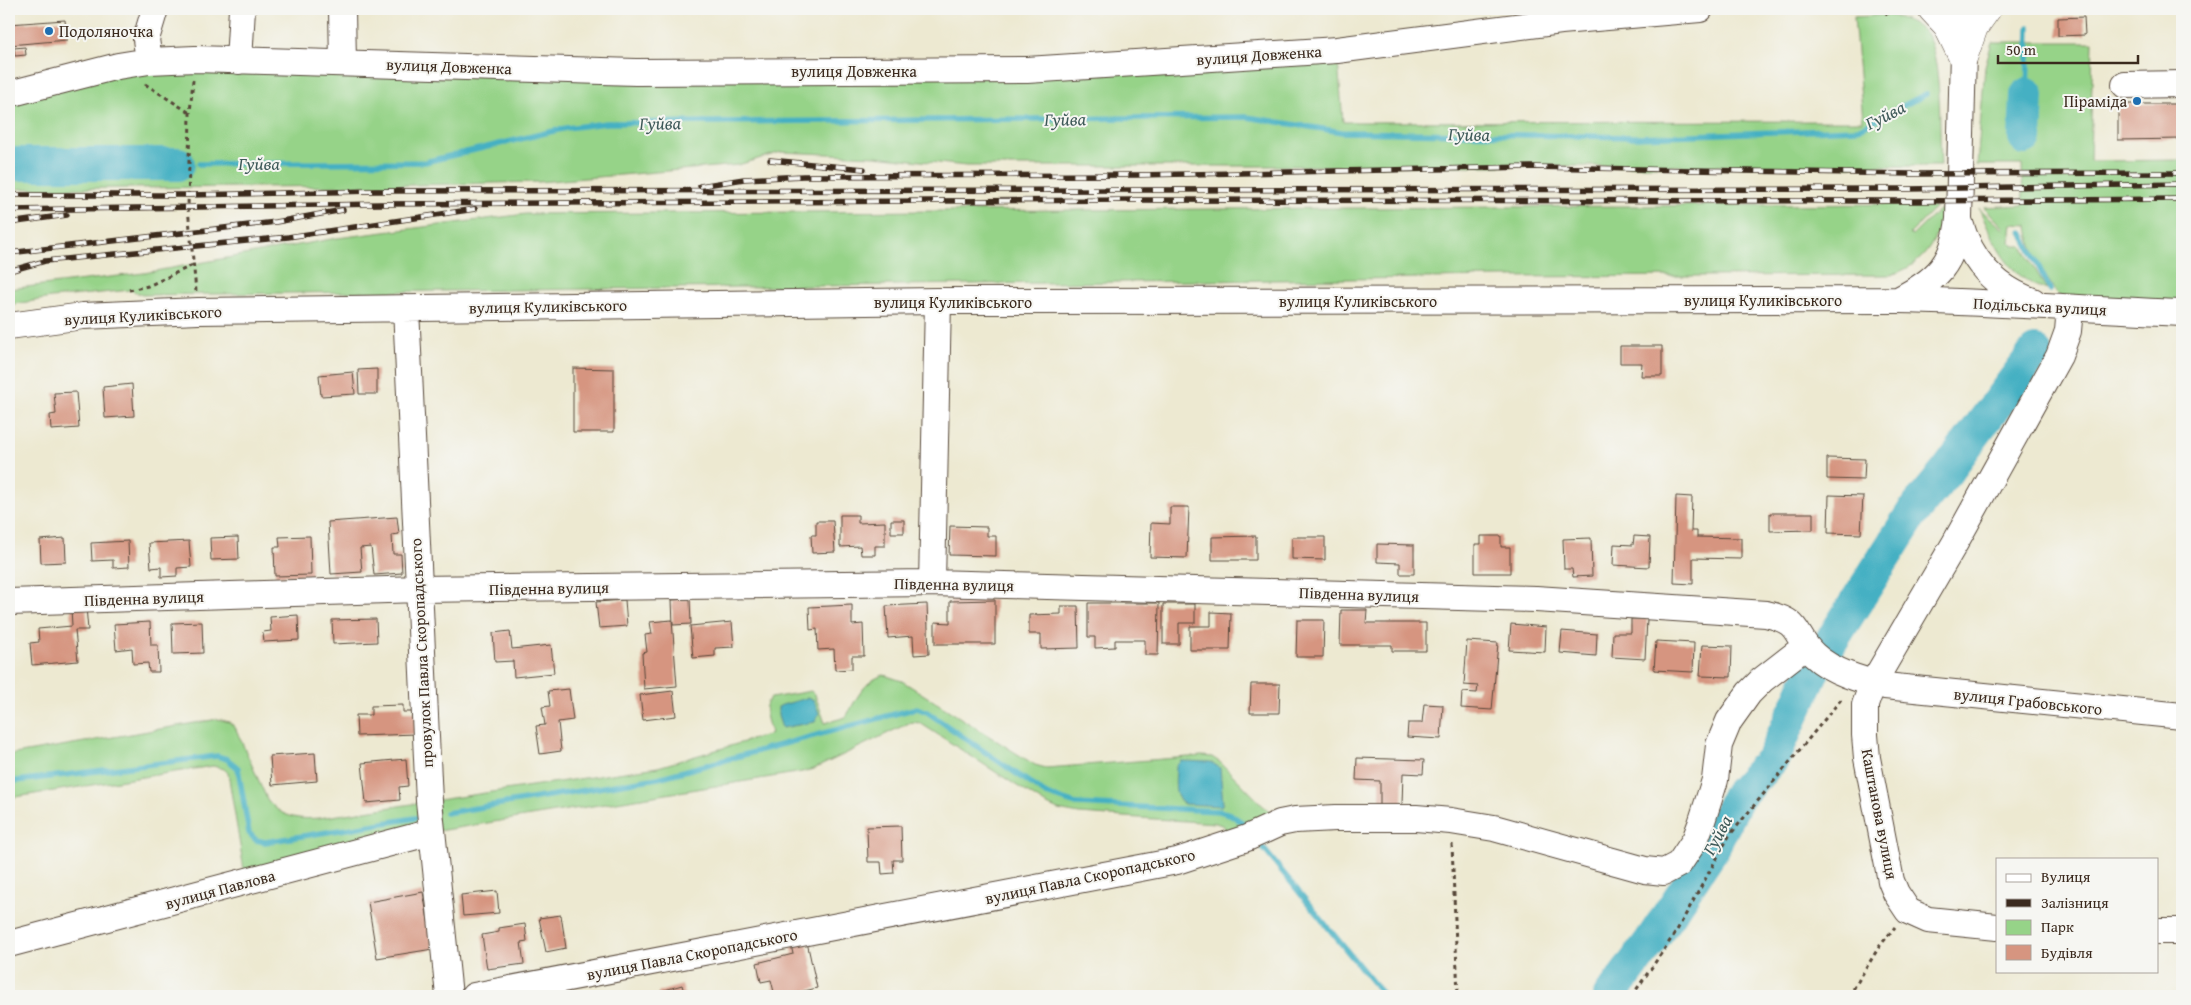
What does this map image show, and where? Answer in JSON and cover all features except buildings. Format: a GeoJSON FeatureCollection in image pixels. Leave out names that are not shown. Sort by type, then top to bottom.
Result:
{"type":"FeatureCollection","features":[{"type":"Feature","properties":{"kind":"main road"},"geometry":{"type":"LineString","coordinates":[[1932,9],[1956,38],[1963,58]]}},
{"type":"Feature","properties":{"kind":"main road"},"geometry":{"type":"LineString","coordinates":[[1963,58],[1974,27],[1987,9]]}},
{"type":"Feature","properties":{"kind":"street"},"geometry":{"type":"LineString","coordinates":[[146,72],[146,39],[155,9]]}},
{"type":"Feature","properties":{"kind":"street"},"geometry":{"type":"LineString","coordinates":[[239,61],[242,9]]}},
{"type":"Feature","properties":{"kind":"street"},"geometry":{"type":"LineString","coordinates":[[342,9],[342,63]]}},
{"type":"Feature","properties":{"kind":"street","name":"вулиця Довженка"},"geometry":{"type":"LineString","coordinates":[[9,94],[118,66],[146,72],[195,59],[636,72],[1027,70],[1337,50],[1561,15],[1700,9]]}},
{"type":"Feature","properties":{"kind":"street"},"geometry":{"type":"LineString","coordinates":[[1898,300],[1921,289],[1941,270],[1952,251],[1959,219],[1964,9]]}},
{"type":"Feature","properties":{"kind":"street"},"geometry":{"type":"LineString","coordinates":[[2124,85],[2182,84]]}},
{"type":"Feature","properties":{"kind":"street"},"geometry":{"type":"LineString","coordinates":[[1959,219],[1973,255],[1994,280],[2010,292],[2060,308]]}},
{"type":"Feature","properties":{"kind":"street","name":"вулиця Куликівського"},"geometry":{"type":"LineString","coordinates":[[9,326],[83,316],[117,314],[406,308],[938,301],[1898,300]]}},
{"type":"Feature","properties":{"kind":"street","name":"Подільська вулиця"},"geometry":{"type":"LineString","coordinates":[[1898,300],[1975,302],[2182,313]]}},
{"type":"Feature","properties":{"kind":"street"},"geometry":{"type":"LineString","coordinates":[[932,583],[938,301]]}},
{"type":"Feature","properties":{"kind":"street","name":"провулок Павла Скоропадського"},"geometry":{"type":"LineString","coordinates":[[406,308],[418,590],[432,832],[449,996]]}},
{"type":"Feature","properties":{"kind":"street","name":"Каштанова вулиця"},"geometry":{"type":"LineString","coordinates":[[1908,911],[1891,881],[1867,758],[1864,714],[1867,698],[1873,683],[1955,543],[2059,356],[2068,331],[2060,308]]}},
{"type":"Feature","properties":{"kind":"street","name":"Південна вулиця"},"geometry":{"type":"LineString","coordinates":[[9,602],[418,590],[932,583],[1536,599],[1756,612],[1775,616],[1790,623],[1815,656],[1830,666],[1873,683]]}},
{"type":"Feature","properties":{"kind":"street","name":"вулиця Павла Скоропадського"},"geometry":{"type":"LineString","coordinates":[[474,996],[1177,861],[1247,838],[1280,823],[1295,820],[1376,817],[1451,821],[1509,832],[1645,870],[1664,872],[1679,864],[1688,852],[1702,824],[1715,780],[1719,745],[1729,720],[1749,693],[1762,680],[1806,646]]}},
{"type":"Feature","properties":{"kind":"street","name":"вулиця Грабовського"},"geometry":{"type":"LineString","coordinates":[[1873,683],[1898,688],[2182,716]]}},
{"type":"Feature","properties":{"kind":"street","name":"вулиця Павлова"},"geometry":{"type":"LineString","coordinates":[[9,944],[432,832]]}},
{"type":"Feature","properties":{"kind":"street"},"geometry":{"type":"LineString","coordinates":[[1908,911],[1917,916],[1942,923],[1996,927]]}},
{"type":"Feature","properties":{"kind":"street"},"geometry":{"type":"LineString","coordinates":[[2158,931],[2182,931]]}},
{"type":"Feature","properties":{"kind":"path"},"geometry":{"type":"LineString","coordinates":[[1887,9],[1887,15]]}},
{"type":"Feature","properties":{"kind":"path"},"geometry":{"type":"LineString","coordinates":[[195,59],[190,113],[188,208],[197,298]]}},
{"type":"Feature","properties":{"kind":"path"},"geometry":{"type":"LineString","coordinates":[[146,72],[190,113]]}},
{"type":"Feature","properties":{"kind":"path"},"geometry":{"type":"LineString","coordinates":[[122,291],[148,286],[193,265]]}},
{"type":"Feature","properties":{"kind":"path"},"geometry":{"type":"LineString","coordinates":[[1632,996],[1676,932],[1729,836],[1745,815],[1846,694],[1873,683]]}},
{"type":"Feature","properties":{"kind":"path"},"geometry":{"type":"LineString","coordinates":[[1451,821],[1458,996]]}},
{"type":"Feature","properties":{"kind":"path"},"geometry":{"type":"LineString","coordinates":[[1849,996],[1879,947],[1908,911]]}},
{"type":"Feature","properties":{"kind":"green space"},"geometry":{"type":"Polygon","coordinates":[[[1887,15],[1917,26],[1925,33],[1931,43],[1935,58],[1939,96],[1941,166],[966,166],[875,156],[781,152],[738,165],[539,182],[368,186],[9,189],[9,94],[118,66],[636,72],[1337,50],[1343,122],[1863,121],[1854,17],[1887,15]]]}},
{"type":"Feature","properties":{"kind":"green space"},"geometry":{"type":"Polygon","coordinates":[[[1992,42],[2093,42],[2090,161],[2182,160],[2182,311],[2070,308],[2042,270],[2033,248],[2028,225],[2012,224],[2010,242],[2014,246],[2022,246],[2047,290],[2022,277],[2004,258],[1990,234],[1979,208],[2004,228],[1984,207],[2023,205],[2022,165],[1977,165],[1985,66],[1992,42]]]}},
{"type":"Feature","properties":{"kind":"green space"},"geometry":{"type":"Polygon","coordinates":[[[1909,204],[1910,207],[1936,207],[1910,234],[1912,236],[1942,207],[1940,220],[1933,241],[1921,258],[1912,265],[1891,275],[1500,277],[142,295],[131,290],[51,298],[9,305],[9,289],[144,273],[337,238],[526,214],[1909,204]]]}},
{"type":"Feature","properties":{"kind":"green space"},"geometry":{"type":"Polygon","coordinates":[[[884,675],[902,681],[1035,765],[1046,768],[1202,756],[1212,757],[1221,763],[1280,823],[1231,843],[1224,826],[1216,823],[1079,814],[1058,810],[1045,804],[920,723],[911,722],[814,769],[802,772],[432,832],[246,882],[228,773],[224,769],[213,766],[9,798],[9,755],[218,719],[229,722],[235,727],[267,799],[272,805],[278,810],[296,818],[319,818],[658,767],[771,734],[767,720],[766,705],[771,698],[811,691],[815,695],[825,723],[846,717],[865,686],[884,675]]]}},
{"type":"Feature","properties":{"kind":"water"},"geometry":{"type":"Polygon","coordinates":[[[807,698],[814,701],[819,713],[815,722],[782,728],[778,716],[778,707],[807,698]]]}},
{"type":"Feature","properties":{"kind":"water"},"geometry":{"type":"Polygon","coordinates":[[[1181,761],[1211,762],[1220,768],[1223,803],[1221,806],[1184,804],[1180,801],[1176,792],[1175,781],[1176,766],[1181,761]]]}},
{"type":"Feature","properties":{"kind":"waterway"},"geometry":{"type":"LineString","coordinates":[[2027,95],[2029,27]]}},
{"type":"Feature","properties":{"kind":"waterway","name":"Гуйва"},"geometry":{"type":"LineString","coordinates":[[199,164],[425,162],[566,128],[606,123],[1247,117],[1342,132],[1637,137],[1858,129],[1926,94]]}},
{"type":"Feature","properties":{"kind":"waterway","name":"Гуйва"},"geometry":{"type":"LineString","coordinates":[[2025,138],[2027,95]]}},
{"type":"Feature","properties":{"kind":"waterway","name":"Гуйва"},"geometry":{"type":"LineString","coordinates":[[10,164],[178,164]]}},
{"type":"Feature","properties":{"kind":"waterway"},"geometry":{"type":"LineString","coordinates":[[2022,232],[2050,290]]}},
{"type":"Feature","properties":{"kind":"waterway","name":"Гуйва"},"geometry":{"type":"LineString","coordinates":[[1825,651],[1913,512],[1947,471],[2035,352]]}},
{"type":"Feature","properties":{"kind":"waterway","name":"Гуйва"},"geometry":{"type":"LineString","coordinates":[[1610,996],[1653,938],[1712,849],[1738,796],[1773,758],[1814,668]]}},
{"type":"Feature","properties":{"kind":"waterway"},"geometry":{"type":"LineString","coordinates":[[446,813],[658,778],[917,708],[927,712],[1046,794],[1076,804],[1219,811],[1230,814],[1243,823]]}},
{"type":"Feature","properties":{"kind":"waterway"},"geometry":{"type":"LineString","coordinates":[[9,782],[217,756],[227,759],[238,768],[249,833],[256,840],[265,842],[415,818]]}},
{"type":"Feature","properties":{"kind":"waterway"},"geometry":{"type":"LineString","coordinates":[[1263,848],[1384,996]]}},
{"type":"Feature","properties":{"kind":"railway"},"geometry":{"type":"LineString","coordinates":[[770,160],[864,169]]}},
{"type":"Feature","properties":{"kind":"railway"},"geometry":{"type":"LineString","coordinates":[[700,186],[744,179],[803,176],[1137,175],[1531,167],[1910,174],[2182,173]]}},
{"type":"Feature","properties":{"kind":"railway"},"geometry":{"type":"LineString","coordinates":[[9,195],[189,195],[375,191],[1910,189],[2182,184]]}},
{"type":"Feature","properties":{"kind":"railway"},"geometry":{"type":"LineString","coordinates":[[9,210],[380,204],[1138,200],[1910,201],[2182,199]]}},
{"type":"Feature","properties":{"kind":"railway"},"geometry":{"type":"LineString","coordinates":[[9,271],[45,261],[288,237],[475,209]]}},
{"type":"Feature","properties":{"kind":"railway"},"geometry":{"type":"LineString","coordinates":[[9,253],[276,222],[343,210]]}},
{"type":"Feature","properties":{"kind":"railway"},"geometry":{"type":"LineString","coordinates":[[9,223],[67,215]]}},
{"type":"Feature","properties":{"kind":"place","name":"Подоляночка"},"geometry":{"type":"Point","coordinates":[49,31]}},
{"type":"Feature","properties":{"kind":"place","name":"Піраміда"},"geometry":{"type":"Point","coordinates":[2137,101]}}]}
